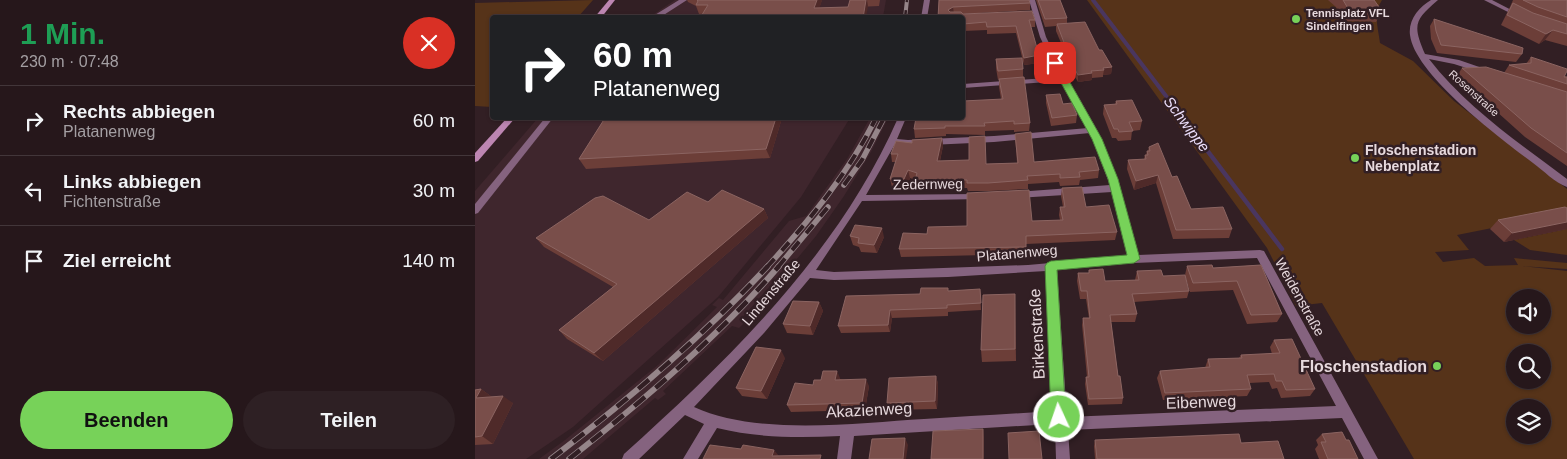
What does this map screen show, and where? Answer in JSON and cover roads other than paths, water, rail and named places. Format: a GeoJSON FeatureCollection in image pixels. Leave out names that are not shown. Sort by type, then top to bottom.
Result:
{"type":"FeatureCollection","features":[{"type":"Feature","properties":{"kind":"main road"},"geometry":{"type":"LineString","coordinates":[[600,15],[612,0]]}},
{"type":"Feature","properties":{"kind":"main road"},"geometry":{"type":"LineString","coordinates":[[475,159],[509,120]]}},
{"type":"Feature","properties":{"kind":"street"},"geometry":{"type":"LineString","coordinates":[[658,15],[684,0]]}},
{"type":"Feature","properties":{"kind":"street"},"geometry":{"type":"LineString","coordinates":[[924,15],[927,0]]}},
{"type":"Feature","properties":{"kind":"street"},"geometry":{"type":"LineString","coordinates":[[1032,0],[1032,14],[1063,79],[1093,130],[1116,188],[1134,259]]}},
{"type":"Feature","properties":{"kind":"street","name":"Rosenstraße"},"geometry":{"type":"LineString","coordinates":[[1435,0],[1425,7],[1415,21],[1414,37],[1421,55],[1436,74],[1466,104],[1567,184]]}},
{"type":"Feature","properties":{"kind":"street"},"geometry":{"type":"LineString","coordinates":[[1487,0],[1529,20]]}},
{"type":"Feature","properties":{"kind":"street"},"geometry":{"type":"LineString","coordinates":[[1421,55],[1456,62],[1489,74]]}},
{"type":"Feature","properties":{"kind":"street"},"geometry":{"type":"LineString","coordinates":[[965,86],[1063,79]]}},
{"type":"Feature","properties":{"kind":"street"},"geometry":{"type":"LineString","coordinates":[[475,211],[547,120]]}},
{"type":"Feature","properties":{"kind":"street","name":"Lindenstraße"},"geometry":{"type":"LineString","coordinates":[[629,459],[685,409],[763,326],[807,273],[860,198],[892,141],[901,120]]}},
{"type":"Feature","properties":{"kind":"street"},"geometry":{"type":"LineString","coordinates":[[892,141],[994,139],[1093,130]]}},
{"type":"Feature","properties":{"kind":"street"},"geometry":{"type":"LineString","coordinates":[[1007,196],[1116,188]]}},
{"type":"Feature","properties":{"kind":"street","name":"Zedernweg"},"geometry":{"type":"LineString","coordinates":[[860,198],[989,196]]}},
{"type":"Feature","properties":{"kind":"street","name":"Platanenweg"},"geometry":{"type":"LineString","coordinates":[[807,273],[834,276],[948,273],[1134,259],[1259,254]]}},
{"type":"Feature","properties":{"kind":"street","name":"Weidenstraße"},"geometry":{"type":"LineString","coordinates":[[1259,254],[1371,459]]}},
{"type":"Feature","properties":{"kind":"street","name":"Birkenstraße"},"geometry":{"type":"LineString","coordinates":[[1051,266],[1059,421],[1063,459]]}},
{"type":"Feature","properties":{"kind":"street","name":"Akazienweg"},"geometry":{"type":"LineString","coordinates":[[685,409],[699,418],[713,422],[772,430],[848,430],[1059,421]]}},
{"type":"Feature","properties":{"kind":"street","name":"Eibenweg"},"geometry":{"type":"LineString","coordinates":[[1059,421],[1345,412]]}},
{"type":"Feature","properties":{"kind":"street"},"geometry":{"type":"LineString","coordinates":[[690,459],[713,422]]}},
{"type":"Feature","properties":{"kind":"street"},"geometry":{"type":"LineString","coordinates":[[844,459],[848,430]]}},
{"type":"Feature","properties":{"kind":"waterway","name":"Schwippe"},"geometry":{"type":"LineString","coordinates":[[1093,0],[1182,117]]}},
{"type":"Feature","properties":{"kind":"waterway","name":"Schwippe"},"geometry":{"type":"LineString","coordinates":[[1181,116],[1282,249]]}},
{"type":"Feature","properties":{"kind":"railway"},"geometry":{"type":"LineString","coordinates":[[905,15],[907,0]]}},
{"type":"Feature","properties":{"kind":"railway"},"geometry":{"type":"LineString","coordinates":[[767,267],[827,196],[865,139],[875,120]]}},
{"type":"Feature","properties":{"kind":"railway"},"geometry":{"type":"LineString","coordinates":[[844,185],[862,160],[883,120]]}},
{"type":"Feature","properties":{"kind":"railway"},"geometry":{"type":"LineString","coordinates":[[778,267],[828,207]]}},
{"type":"Feature","properties":{"kind":"railway"},"geometry":{"type":"LineString","coordinates":[[551,459],[608,414],[691,343],[768,266]]}},
{"type":"Feature","properties":{"kind":"railway"},"geometry":{"type":"LineString","coordinates":[[569,459],[679,367],[731,318],[779,266]]}},
{"type":"Feature","properties":{"kind":"place","name":"Tennisplatz VFL Sindelfingen"},"geometry":{"type":"Point","coordinates":[1296,19]}},
{"type":"Feature","properties":{"kind":"place","name":"Floschenstadion Nebenplatz"},"geometry":{"type":"Point","coordinates":[1355,158]}},
{"type":"Feature","properties":{"kind":"place","name":"Floschenstadion"},"geometry":{"type":"Point","coordinates":[1437,366]}}]}
